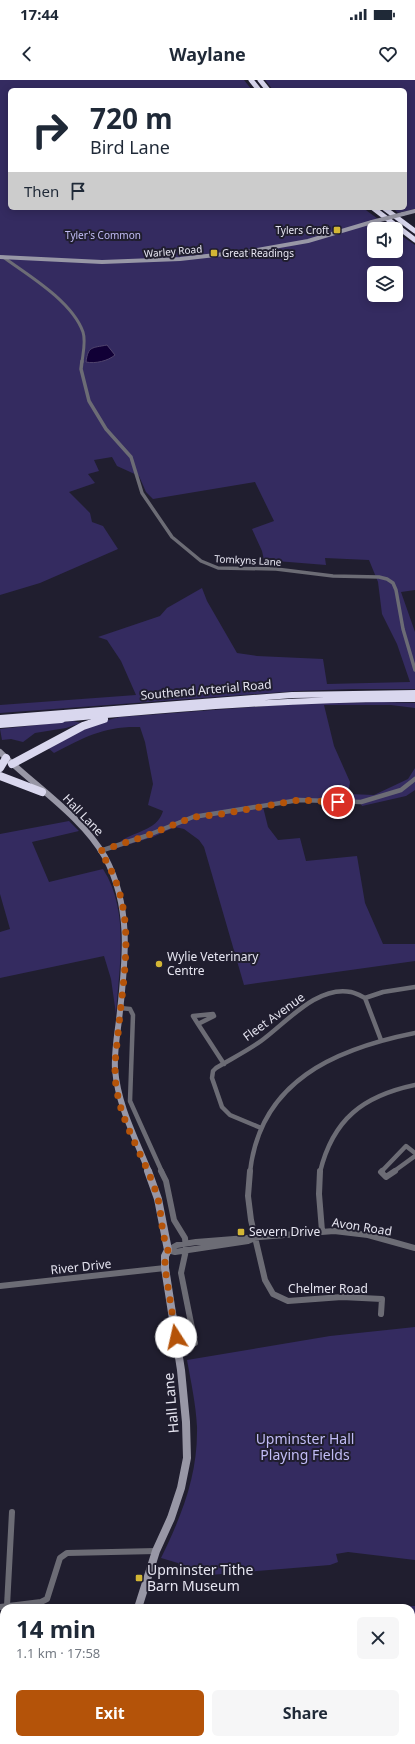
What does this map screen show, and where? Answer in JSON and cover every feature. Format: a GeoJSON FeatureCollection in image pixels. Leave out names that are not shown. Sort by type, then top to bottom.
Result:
{"type":"FeatureCollection","features":[{"type":"Feature","properties":{"kind":"highway"},"geometry":{"type":"LineString","coordinates":[[251,80],[257,88]]}},
{"type":"Feature","properties":{"kind":"highway"},"geometry":{"type":"LineString","coordinates":[[260,80],[266,88]]}},
{"type":"Feature","properties":{"kind":"highway"},"geometry":{"type":"LineString","coordinates":[[376,210],[415,240]]}},
{"type":"Feature","properties":{"kind":"highway"},"geometry":{"type":"LineString","coordinates":[[387,210],[415,232]]}},
{"type":"Feature","properties":{"kind":"highway","name":"Southend Arterial Road"},"geometry":{"type":"LineString","coordinates":[[0,718],[285,695],[415,693]]}},
{"type":"Feature","properties":{"kind":"highway","name":"Southend Arterial Road"},"geometry":{"type":"LineString","coordinates":[[0,724],[308,700],[415,699]]}},
{"type":"Feature","properties":{"kind":"highway"},"geometry":{"type":"LineString","coordinates":[[12,764],[90,723],[124,714]]}},
{"type":"Feature","properties":{"kind":"highway"},"geometry":{"type":"LineString","coordinates":[[0,768],[6,758]]}},
{"type":"Feature","properties":{"kind":"highway"},"geometry":{"type":"LineString","coordinates":[[0,776],[42,792]]}},
{"type":"Feature","properties":{"kind":"street","name":"Warley Road"},"geometry":{"type":"LineString","coordinates":[[2,257],[108,262],[180,259],[251,251],[308,240],[415,211]]}},
{"type":"Feature","properties":{"kind":"street","name":"Tomkyns Lane"},"geometry":{"type":"LineString","coordinates":[[2,257],[59,300],[79,324],[83,333],[84,342],[81,369],[89,402],[106,429],[123,446],[131,457],[142,493],[172,538],[201,562],[218,568],[276,569],[333,576],[379,577],[387,579],[393,583],[396,590],[403,629],[415,670]]}},
{"type":"Feature","properties":{"kind":"street","name":"Hall Lane"},"geometry":{"type":"LineString","coordinates":[[0,752],[85,832],[100,851],[118,883],[127,925],[126,950],[114,1066],[117,1091],[127,1124],[158,1200],[164,1239],[168,1250],[165,1256],[165,1268],[181,1370],[186,1422],[186,1458],[181,1488],[171,1518],[156,1551],[139,1604]]}},
{"type":"Feature","properties":{"kind":"street"},"geometry":{"type":"LineString","coordinates":[[100,851],[146,836],[193,817],[216,815],[299,800],[361,802],[401,790],[415,779]]}},
{"type":"Feature","properties":{"kind":"street"},"geometry":{"type":"LineString","coordinates":[[381,1040],[364,998],[384,992],[415,987]]}},
{"type":"Feature","properties":{"kind":"street","name":"Fleet Avenue"},"geometry":{"type":"LineString","coordinates":[[261,1128],[230,1115],[222,1107],[212,1075],[216,1068],[262,1040],[297,1010],[312,1000],[340,993],[354,993],[364,998]]}},
{"type":"Feature","properties":{"kind":"street"},"geometry":{"type":"LineString","coordinates":[[120,1008],[130,1009],[133,1014],[129,1090],[130,1101],[166,1181],[174,1220],[185,1238],[186,1247],[182,1273],[195,1343]]}},
{"type":"Feature","properties":{"kind":"street"},"geometry":{"type":"LineString","coordinates":[[198,1024],[224,1064]]}},
{"type":"Feature","properties":{"kind":"street"},"geometry":{"type":"LineString","coordinates":[[256,1237],[248,1186],[250,1158],[261,1128],[288,1089],[314,1067],[344,1051],[381,1040],[415,1034]]}},
{"type":"Feature","properties":{"kind":"street"},"geometry":{"type":"LineString","coordinates":[[322,1231],[320,1172],[327,1150],[338,1128],[347,1117],[367,1101],[387,1093],[415,1086]]}},
{"type":"Feature","properties":{"kind":"street"},"geometry":{"type":"LineString","coordinates":[[406,1146],[415,1154],[386,1176],[381,1172],[406,1146]]}},
{"type":"Feature","properties":{"kind":"street","name":"Avon Road"},"geometry":{"type":"LineString","coordinates":[[168,1250],[175,1252],[186,1247],[248,1241],[256,1237],[322,1231],[368,1235],[415,1248]]}},
{"type":"Feature","properties":{"kind":"street","name":"Chelmer Road"},"geometry":{"type":"LineString","coordinates":[[256,1237],[266,1285],[274,1295],[288,1301],[342,1297],[382,1299],[381,1314]]}},
{"type":"Feature","properties":{"kind":"street","name":"River Drive"},"geometry":{"type":"LineString","coordinates":[[0,1286],[165,1268]]}},
{"type":"Feature","properties":{"kind":"street"},"geometry":{"type":"LineString","coordinates":[[3,1604],[12,1512]]}},
{"type":"Feature","properties":{"kind":"street"},"geometry":{"type":"LineString","coordinates":[[22,1604],[41,1602],[46,1599],[60,1558],[67,1553],[156,1551]]}},
{"type":"Feature","properties":{"kind":"green space","name":"Tyler's Common"},"geometry":{"type":"Polygon","coordinates":[[[0,80],[244,80],[250,88],[8,88],[8,210],[366,210],[382,222],[367,222],[367,258],[403,258],[403,237],[415,245],[415,590],[401,592],[415,632],[415,689],[297,691],[0,713],[0,705],[136,695],[121,661],[107,640],[98,637],[160,616],[167,608],[202,588],[207,601],[237,653],[257,656],[323,659],[327,684],[410,682],[397,644],[382,614],[378,582],[369,560],[325,558],[326,565],[264,560],[262,551],[252,529],[274,521],[255,482],[153,499],[146,492],[139,476],[117,466],[112,457],[94,460],[99,471],[88,474],[95,483],[69,492],[90,513],[92,522],[103,526],[118,549],[40,583],[0,595],[0,80]]]}},
{"type":"Feature","properties":{"kind":"green space"},"geometry":{"type":"Polygon","coordinates":[[[265,80],[415,80],[415,209],[398,213],[395,210],[407,210],[407,88],[271,88],[265,80]]]}},
{"type":"Feature","properties":{"kind":"green space"},"geometry":{"type":"Polygon","coordinates":[[[307,703],[415,703],[415,708],[391,705],[324,705],[334,746],[350,782],[348,794],[374,795],[408,779],[415,768],[415,790],[406,796],[362,806],[360,802],[299,802],[263,807],[268,827],[278,840],[300,838],[306,861],[357,856],[365,903],[383,944],[415,944],[415,961],[244,985],[204,847],[199,840],[184,829],[175,827],[153,837],[111,850],[124,839],[153,825],[161,817],[163,811],[148,805],[153,784],[145,742],[140,727],[116,728],[85,737],[54,753],[47,747],[100,722],[120,717],[307,703]]]}},
{"type":"Feature","properties":{"kind":"green space"},"geometry":{"type":"Polygon","coordinates":[[[73,721],[81,723],[66,728],[35,733],[23,742],[11,739],[2,740],[0,729],[73,721]]]}},
{"type":"Feature","properties":{"kind":"green space"},"geometry":{"type":"Polygon","coordinates":[[[69,821],[79,831],[32,842],[49,882],[103,869],[111,885],[117,903],[121,940],[116,1014],[111,979],[104,956],[0,978],[0,932],[10,929],[0,894],[0,834],[69,821]]]}},
{"type":"Feature","properties":{"kind":"green space","name":"Upminster Hall Playing Fields"},"geometry":{"type":"Polygon","coordinates":[[[415,1327],[415,1560],[348,1552],[336,1554],[338,1562],[330,1565],[210,1575],[179,1567],[178,1563],[161,1558],[182,1510],[192,1478],[195,1462],[197,1427],[187,1360],[330,1336],[415,1327]]]}},
{"type":"Feature","properties":{"kind":"shaded area"},"geometry":{"type":"Polygon","coordinates":[[[107,345],[115,355],[101,362],[86,362],[90,350],[107,345]]]}},
{"type":"Feature","properties":{"kind":"place","name":"Tylers Croft"},"geometry":{"type":"Point","coordinates":[337,230]}},
{"type":"Feature","properties":{"kind":"place","name":"Great Readings"},"geometry":{"type":"Point","coordinates":[214,253]}},
{"type":"Feature","properties":{"kind":"place","name":"Wylie Veterinary Centre"},"geometry":{"type":"Point","coordinates":[159,964]}},
{"type":"Feature","properties":{"kind":"place","name":"Severn Drive"},"geometry":{"type":"Point","coordinates":[241,1232]}},
{"type":"Feature","properties":{"kind":"place","name":"Upminster Tithe Barn Museum"},"geometry":{"type":"Point","coordinates":[139,1578]}},
{"type":"Feature","properties":{"kind":"route"},"geometry":{"type":"LineString","coordinates":[[176,1337],[164,1260],[168,1250],[164,1239],[158,1200],[120,1106],[117,1091],[114,1066],[126,950],[127,925],[125,909],[118,883],[100,851],[164,830],[193,817],[216,815],[262,805],[299,800],[338,802]]}}]}
